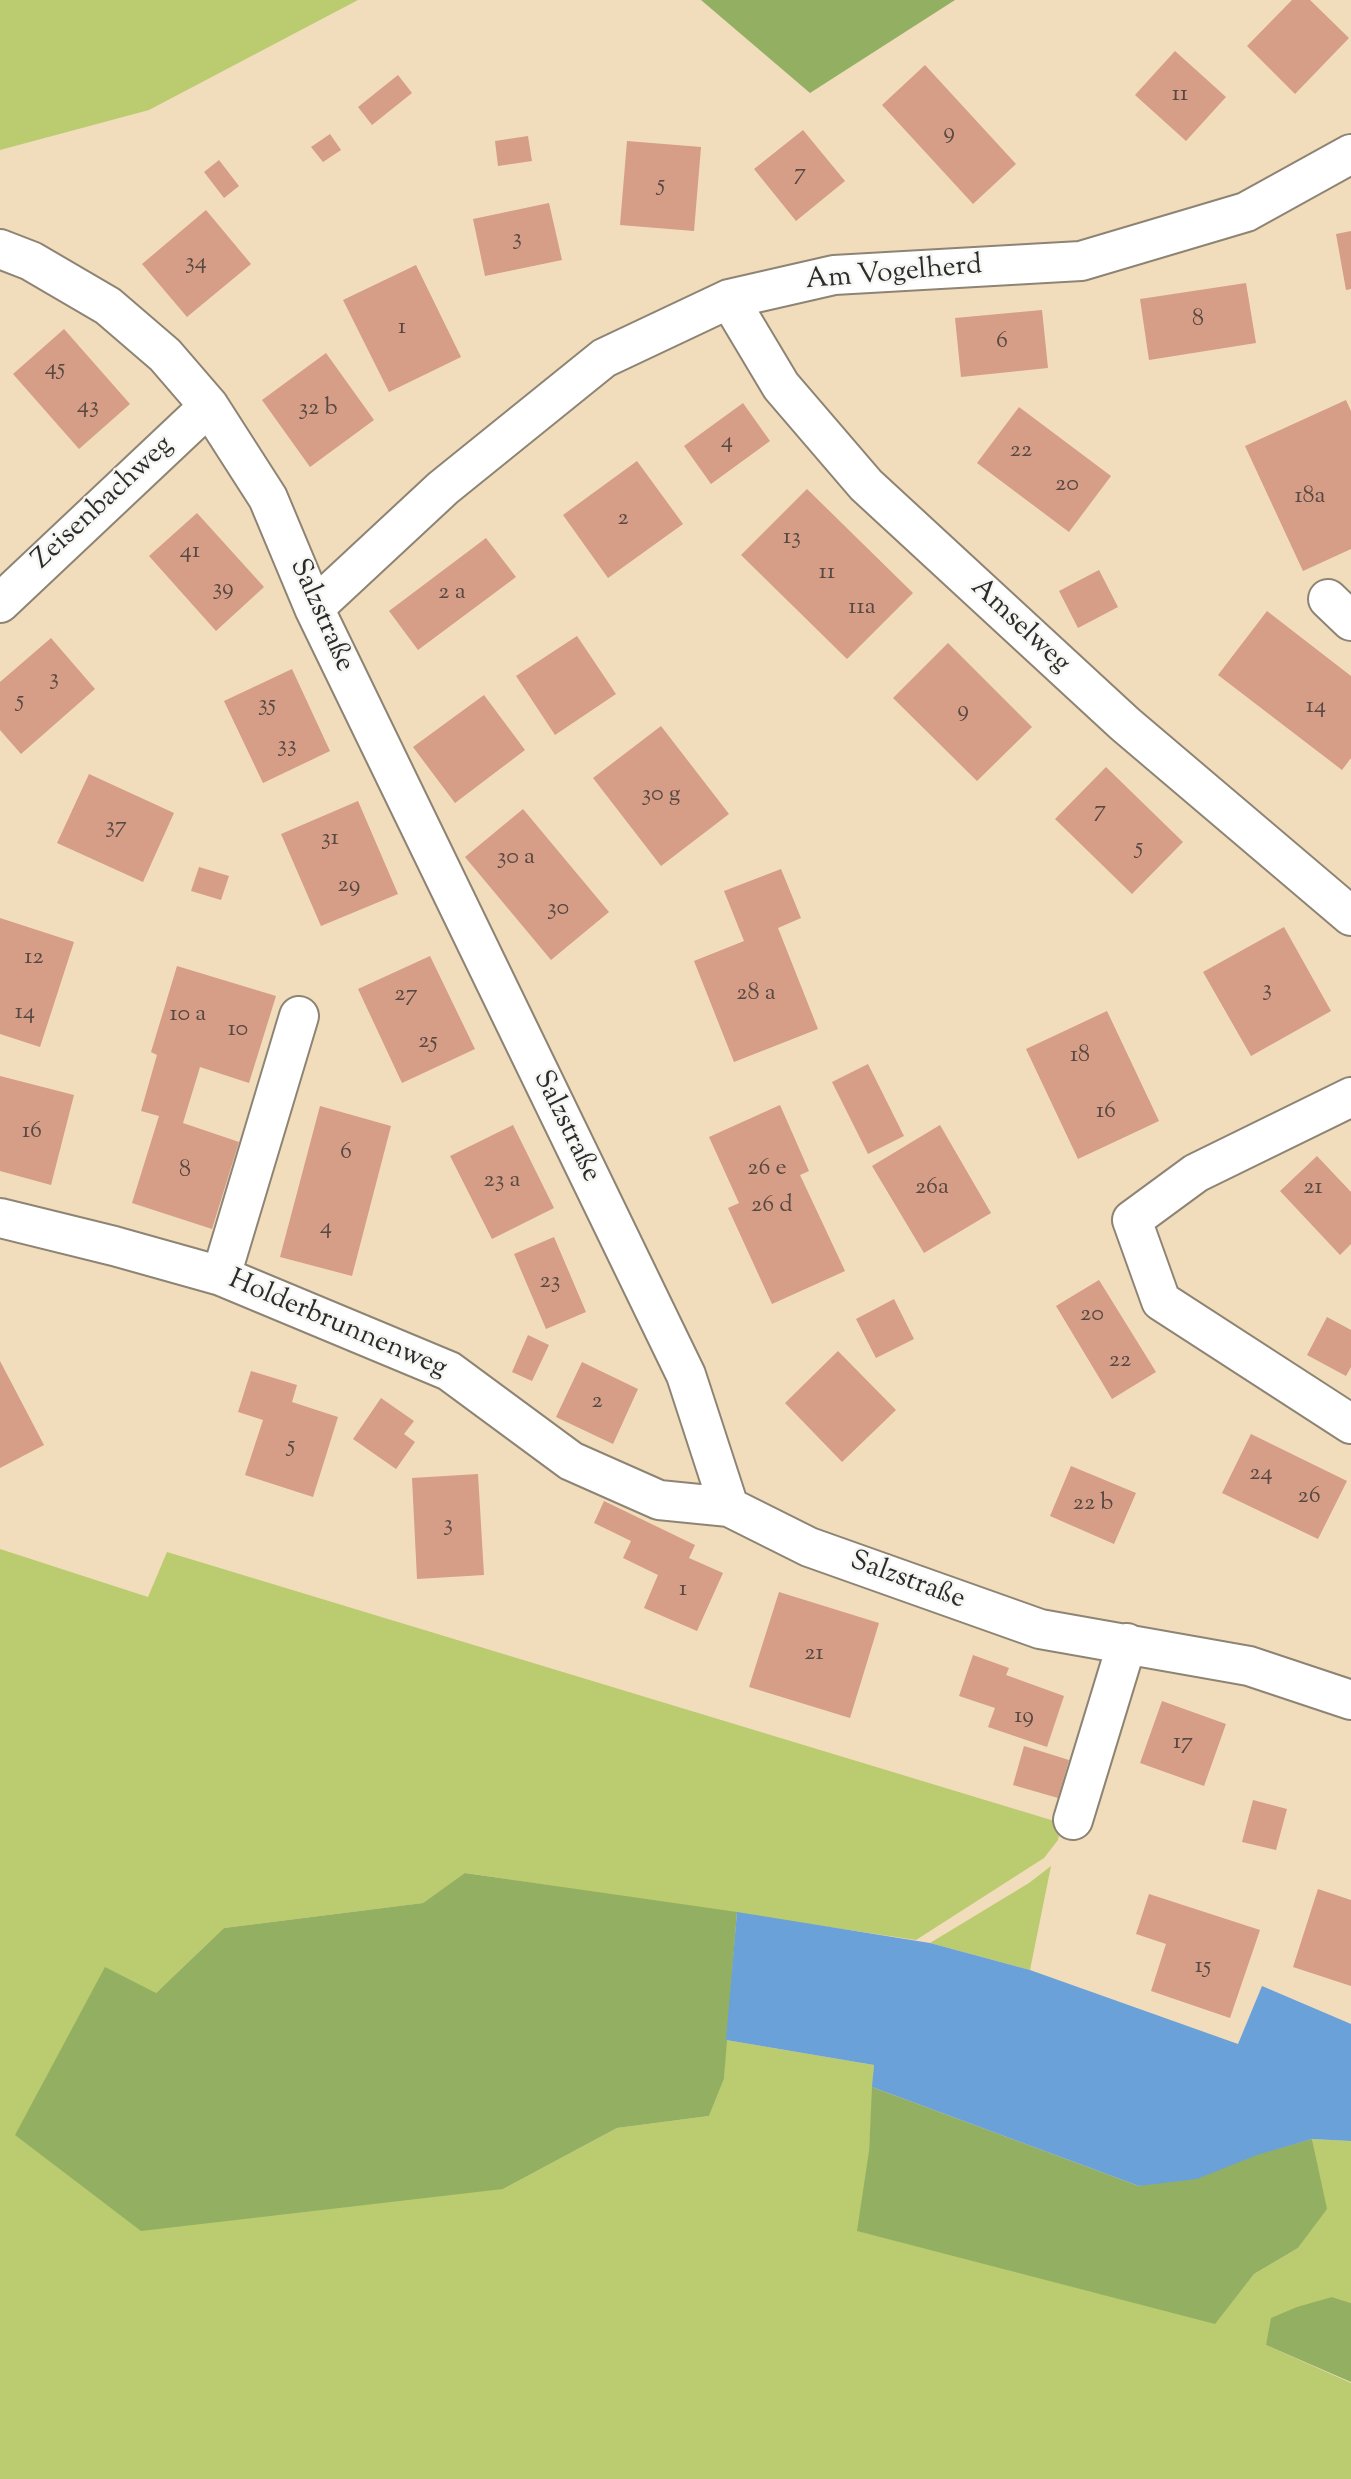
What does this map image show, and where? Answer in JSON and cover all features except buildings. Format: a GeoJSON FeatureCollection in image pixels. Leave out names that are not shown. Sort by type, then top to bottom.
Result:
{"type":"FeatureCollection","features":[{"type":"Feature","properties":{"kind":"street","name":"Am Vogelherd"},"geometry":{"type":"LineString","coordinates":[[314,608],[443,488],[604,358],[729,299],[834,275],[1081,261],[1246,212],[1351,155]]}},
{"type":"Feature","properties":{"kind":"street","name":"Salzstraße"},"geometry":{"type":"LineString","coordinates":[[0,249],[31,261],[108,306],[165,355],[209,406],[268,498],[314,608],[686,1375],[729,1507],[809,1547],[1040,1629],[1249,1666],[1351,1700]]}},
{"type":"Feature","properties":{"kind":"street","name":"Amselweg"},"geometry":{"type":"LineString","coordinates":[[729,299],[781,386],[866,485],[1125,724],[1351,916]]}},
{"type":"Feature","properties":{"kind":"street","name":"Zeisenbachweg"},"geometry":{"type":"LineString","coordinates":[[0,603],[209,406]]}},
{"type":"Feature","properties":{"kind":"street"},"geometry":{"type":"LineString","coordinates":[[221,1276],[299,1016]]}},
{"type":"Feature","properties":{"kind":"street"},"geometry":{"type":"LineString","coordinates":[[1351,1097],[1196,1172],[1132,1220],[1161,1301],[1351,1424]]}},
{"type":"Feature","properties":{"kind":"street","name":"Holderbrunnenweg"},"geometry":{"type":"LineString","coordinates":[[0,1218],[221,1276],[449,1371],[571,1461],[659,1500],[729,1507]]}},
{"type":"Feature","properties":{"kind":"street"},"geometry":{"type":"LineString","coordinates":[[1073,1820],[1127,1643]]}},
{"type":"Feature","properties":{"kind":"green space"},"geometry":{"type":"Polygon","coordinates":[[[0,0],[358,0],[149,110],[0,150],[0,0]]]}},
{"type":"Feature","properties":{"kind":"green space"},"geometry":{"type":"Polygon","coordinates":[[[701,0],[955,0],[810,93],[701,0]]]}},
{"type":"Feature","properties":{"kind":"green space"},"geometry":{"type":"Polygon","coordinates":[[[0,1549],[148,1597],[167,1552],[1061,1823],[1058,1840],[1044,1858],[916,1940],[466,1873],[423,1903],[224,1928],[156,1993],[503,2189],[617,2128],[709,2116],[724,2079],[726,2040],[874,2065],[869,2151],[1214,2323],[1254,2274],[1298,2248],[1326,2209],[1312,2139],[1351,2141],[1351,2303],[1332,2297],[1266,2345],[1351,2383],[1351,2479],[0,2479],[0,1549]]]}},
{"type":"Feature","properties":{"kind":"green space"},"geometry":{"type":"Polygon","coordinates":[[[1051,1866],[1030,1970],[930,1943],[1029,1883],[1051,1866]]]}},
{"type":"Feature","properties":{"kind":"green space"},"geometry":{"type":"Polygon","coordinates":[[[465,1873],[737,1912],[724,2079],[709,2116],[617,2128],[503,2189],[141,2231],[15,2135],[105,1967],[156,1993],[224,1928],[423,1903],[465,1873]]]}},
{"type":"Feature","properties":{"kind":"green space"},"geometry":{"type":"Polygon","coordinates":[[[872,2087],[1139,2186],[1312,2139],[1327,2209],[1298,2248],[1254,2274],[1215,2324],[857,2231],[869,2151],[872,2087]]]}},
{"type":"Feature","properties":{"kind":"green space"},"geometry":{"type":"Polygon","coordinates":[[[1332,2297],[1351,2303],[1351,2382],[1266,2345],[1271,2318],[1332,2297]]]}},
{"type":"Feature","properties":{"kind":"water"},"geometry":{"type":"Polygon","coordinates":[[[737,1912],[930,1943],[1030,1970],[1238,2044],[1262,1986],[1351,2024],[1351,2141],[1312,2139],[1257,2155],[1197,2179],[1139,2186],[872,2087],[874,2065],[726,2040],[737,1912]]]}}]}
